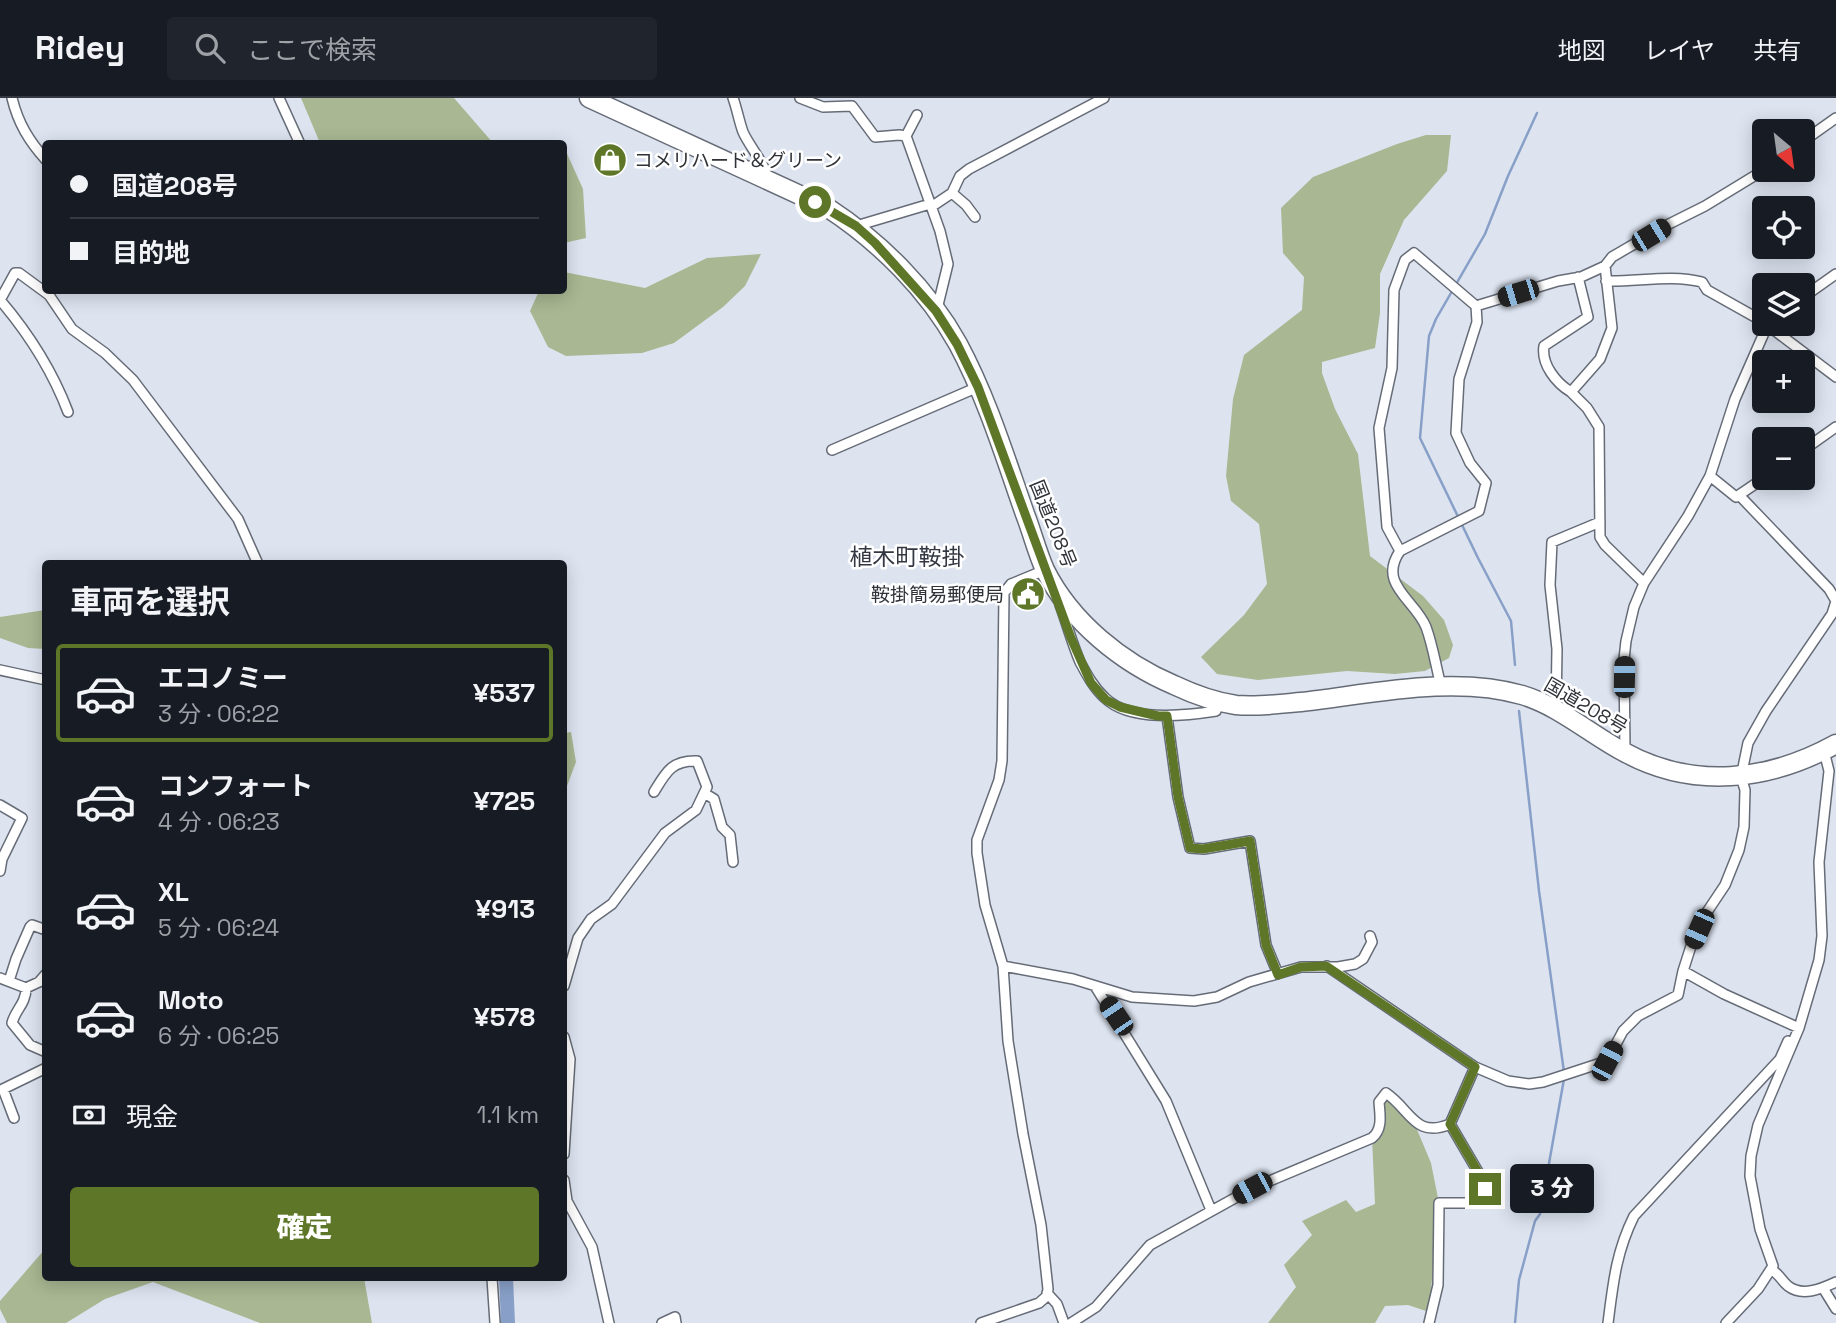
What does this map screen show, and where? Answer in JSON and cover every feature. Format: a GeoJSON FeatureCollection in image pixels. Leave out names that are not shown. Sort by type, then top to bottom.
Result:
{"type":"FeatureCollection","features":[{"type":"Feature","properties":{"kind":"highway","name":"国道208号"},"geometry":{"type":"LineString","coordinates":[[589,98],[828,208],[856,226],[917,287],[957,344],[978,387],[1045,570],[1066,602],[1089,628],[1116,653],[1143,671],[1218,702],[1239,705],[1276,704],[1441,686],[1498,689],[1525,696],[1556,710],[1625,752],[1659,769],[1694,776],[1741,777],[1787,764],[1830,747]]}},
{"type":"Feature","properties":{"kind":"street"},"geometry":{"type":"LineString","coordinates":[[12,98],[21,126],[31,144],[42,156]]}},
{"type":"Feature","properties":{"kind":"street"},"geometry":{"type":"LineString","coordinates":[[279,98],[298,140]]}},
{"type":"Feature","properties":{"kind":"street"},"geometry":{"type":"LineString","coordinates":[[733,98],[743,132],[766,172],[767,181]]}},
{"type":"Feature","properties":{"kind":"street"},"geometry":{"type":"LineString","coordinates":[[800,98],[823,107],[852,106],[875,137],[906,136]]}},
{"type":"Feature","properties":{"kind":"street"},"geometry":{"type":"LineString","coordinates":[[856,226],[931,205],[952,193],[960,176],[969,169],[1104,98]]}},
{"type":"Feature","properties":{"kind":"street"},"geometry":{"type":"LineString","coordinates":[[917,115],[906,136],[940,231],[948,264],[936,311]]}},
{"type":"Feature","properties":{"kind":"street"},"geometry":{"type":"LineString","coordinates":[[1815,133],[1836,118]]}},
{"type":"Feature","properties":{"kind":"street"},"geometry":{"type":"LineString","coordinates":[[1476,306],[1578,277],[1605,266],[1612,257],[1752,177]]}},
{"type":"Feature","properties":{"kind":"street"},"geometry":{"type":"LineString","coordinates":[[952,193],[975,217]]}},
{"type":"Feature","properties":{"kind":"street"},"geometry":{"type":"LineString","coordinates":[[1400,551],[1387,527],[1380,428],[1392,368],[1394,290],[1405,260],[1414,253],[1476,306],[1477,322],[1459,379],[1456,433],[1470,463],[1486,483],[1479,511],[1400,551],[1394,559],[1393,568],[1395,584],[1424,623],[1441,686]]}},
{"type":"Feature","properties":{"kind":"street"},"geometry":{"type":"LineString","coordinates":[[1571,392],[1600,359],[1612,328],[1605,266]]}},
{"type":"Feature","properties":{"kind":"street"},"geometry":{"type":"LineString","coordinates":[[42,288],[15,273],[0,300],[33,341],[61,393],[68,412]]}},
{"type":"Feature","properties":{"kind":"street"},"geometry":{"type":"LineString","coordinates":[[1815,289],[1836,274]]}},
{"type":"Feature","properties":{"kind":"street"},"geometry":{"type":"LineString","coordinates":[[1578,277],[1588,317],[1544,346],[1543,353],[1547,366],[1559,385],[1571,392],[1587,408],[1599,427],[1601,537],[1605,545],[1644,583]]}},
{"type":"Feature","properties":{"kind":"street"},"geometry":{"type":"LineString","coordinates":[[1606,281],[1685,278],[1702,282],[1707,290],[1752,315]]}},
{"type":"Feature","properties":{"kind":"street"},"geometry":{"type":"LineString","coordinates":[[52,294],[72,329],[105,353],[133,380],[238,519],[256,560]]}},
{"type":"Feature","properties":{"kind":"street"},"geometry":{"type":"LineString","coordinates":[[1625,752],[1626,641],[1634,607],[1644,583],[1688,516],[1710,476],[1735,399],[1763,336]]}},
{"type":"Feature","properties":{"kind":"street"},"geometry":{"type":"LineString","coordinates":[[1783,336],[1836,377]]}},
{"type":"Feature","properties":{"kind":"street"},"geometry":{"type":"LineString","coordinates":[[832,450],[978,387]]}},
{"type":"Feature","properties":{"kind":"street"},"geometry":{"type":"LineString","coordinates":[[1815,442],[1836,427]]}},
{"type":"Feature","properties":{"kind":"street"},"geometry":{"type":"LineString","coordinates":[[1710,476],[1736,497],[1752,486]]}},
{"type":"Feature","properties":{"kind":"street"},"geometry":{"type":"LineString","coordinates":[[1326,966],[1475,1067],[1508,1081],[1529,1084],[1607,1061],[1623,1031],[1638,1016],[1678,995],[1683,971],[1705,915],[1725,886],[1738,850],[1744,827],[1745,790],[1741,777],[1748,743],[1766,710],[1832,614],[1836,601],[1829,589],[1739,495]]}},
{"type":"Feature","properties":{"kind":"street"},"geometry":{"type":"LineString","coordinates":[[1556,710],[1557,649],[1550,584],[1552,542],[1600,522]]}},
{"type":"Feature","properties":{"kind":"street"},"geometry":{"type":"LineString","coordinates":[[1064,1323],[1057,1304],[1047,1293],[1041,1225],[1008,1041],[1003,966],[985,905],[977,853],[977,840],[999,780],[1002,761],[1004,593],[1011,584],[1045,570],[1080,660],[1106,700],[1120,707],[1158,716],[1216,711],[1218,702]]}},
{"type":"Feature","properties":{"kind":"street"},"geometry":{"type":"LineString","coordinates":[[0,670],[42,679]]}},
{"type":"Feature","properties":{"kind":"street"},"geometry":{"type":"LineString","coordinates":[[1167,716],[1178,797],[1190,848],[1203,849],[1250,841],[1266,945],[1278,975]]}},
{"type":"Feature","properties":{"kind":"street"},"geometry":{"type":"LineString","coordinates":[[1830,747],[1819,862],[1822,936],[1819,960],[1797,1027],[1758,1125],[1751,1156],[1751,1176],[1760,1229],[1771,1258],[1772,1270],[1786,1285],[1799,1292],[1823,1288],[1836,1282]]}},
{"type":"Feature","properties":{"kind":"street"},"geometry":{"type":"LineString","coordinates":[[567,976],[578,939],[591,919],[612,904],[665,833],[696,810],[707,787],[697,761],[682,760],[667,771],[654,792]]}},
{"type":"Feature","properties":{"kind":"street"},"geometry":{"type":"LineString","coordinates":[[704,793],[714,799],[722,827],[730,835],[733,862]]}},
{"type":"Feature","properties":{"kind":"street"},"geometry":{"type":"LineString","coordinates":[[0,805],[22,818],[1,858],[0,871]]}},
{"type":"Feature","properties":{"kind":"street"},"geometry":{"type":"LineString","coordinates":[[42,929],[32,925],[30,927],[5,979],[26,988],[42,978]]}},
{"type":"Feature","properties":{"kind":"street"},"geometry":{"type":"LineString","coordinates":[[1003,966],[1095,985],[1108,992],[1132,997],[1194,1000],[1217,997],[1249,982],[1301,967],[1355,964],[1363,959],[1372,942],[1370,936]]}},
{"type":"Feature","properties":{"kind":"street"},"geometry":{"type":"LineString","coordinates":[[1683,971],[1724,994],[1797,1027]]}},
{"type":"Feature","properties":{"kind":"street"},"geometry":{"type":"LineString","coordinates":[[1095,985],[1166,1101],[1211,1210]]}},
{"type":"Feature","properties":{"kind":"street"},"geometry":{"type":"LineString","coordinates":[[26,988],[24,1002],[12,1023],[30,1045],[42,1050]]}},
{"type":"Feature","properties":{"kind":"street"},"geometry":{"type":"LineString","coordinates":[[1608,1323],[1616,1264],[1622,1240],[1634,1216],[1780,1059],[1797,1027]]}},
{"type":"Feature","properties":{"kind":"street"},"geometry":{"type":"LineString","coordinates":[[567,1048],[570,1059],[567,1106]]}},
{"type":"Feature","properties":{"kind":"street"},"geometry":{"type":"LineString","coordinates":[[1071,1323],[1096,1307],[1150,1245],[1252,1188],[1372,1139],[1377,1134],[1380,1121],[1379,1102],[1386,1093],[1422,1127],[1437,1129],[1450,1124],[1475,1067]]}},
{"type":"Feature","properties":{"kind":"street"},"geometry":{"type":"LineString","coordinates":[[14,1118],[3,1089],[42,1070]]}},
{"type":"Feature","properties":{"kind":"street"},"geometry":{"type":"LineString","coordinates":[[1429,1323],[1437,1285],[1439,1203],[1471,1203],[1482,1196],[1485,1189],[1484,1182],[1450,1124]]}},
{"type":"Feature","properties":{"kind":"street"},"geometry":{"type":"LineString","coordinates":[[567,1201],[592,1247],[609,1323]]}},
{"type":"Feature","properties":{"kind":"street"},"geometry":{"type":"LineString","coordinates":[[1726,1323],[1772,1270]]}},
{"type":"Feature","properties":{"kind":"street"},"geometry":{"type":"LineString","coordinates":[[492,1281],[495,1323]]}},
{"type":"Feature","properties":{"kind":"street"},"geometry":{"type":"LineString","coordinates":[[1823,1288],[1836,1309]]}},
{"type":"Feature","properties":{"kind":"street"},"geometry":{"type":"LineString","coordinates":[[981,1323],[1040,1303],[1047,1293]]}},
{"type":"Feature","properties":{"kind":"street"},"geometry":{"type":"LineString","coordinates":[[662,1323],[675,1317],[676,1323]]}},
{"type":"Feature","properties":{"kind":"green space"},"geometry":{"type":"Polygon","coordinates":[[[301,98],[454,98],[490,140],[319,140],[301,98]]]}},
{"type":"Feature","properties":{"kind":"green space"},"geometry":{"type":"Polygon","coordinates":[[[1426,135],[1451,135],[1447,171],[1404,220],[1380,274],[1380,313],[1375,348],[1322,362],[1322,373],[1335,409],[1358,454],[1370,556],[1423,596],[1444,620],[1453,645],[1449,658],[1425,671],[1395,674],[1347,671],[1258,680],[1217,674],[1201,657],[1244,615],[1267,584],[1259,524],[1231,501],[1226,476],[1233,399],[1244,355],[1302,310],[1304,277],[1283,253],[1281,208],[1313,177],[1426,135]]]}},
{"type":"Feature","properties":{"kind":"green space"},"geometry":{"type":"Polygon","coordinates":[[[567,154],[583,189],[586,238],[567,242],[567,154]]]}},
{"type":"Feature","properties":{"kind":"green space"},"geometry":{"type":"Polygon","coordinates":[[[761,254],[745,286],[723,307],[674,343],[642,353],[566,356],[548,347],[530,311],[538,294],[567,294],[567,273],[645,288],[707,258],[761,254]]]}},
{"type":"Feature","properties":{"kind":"green space"},"geometry":{"type":"Polygon","coordinates":[[[42,610],[42,649],[28,648],[0,638],[0,617],[42,610]]]}},
{"type":"Feature","properties":{"kind":"green space"},"geometry":{"type":"Polygon","coordinates":[[[571,732],[576,762],[567,786],[567,733],[571,732]]]}},
{"type":"Feature","properties":{"kind":"green space"},"geometry":{"type":"Polygon","coordinates":[[[1382,1097],[1413,1120],[1431,1163],[1439,1203],[1429,1312],[1408,1305],[1385,1306],[1375,1323],[1268,1323],[1296,1287],[1284,1265],[1312,1235],[1302,1221],[1346,1200],[1356,1212],[1375,1204],[1372,1138],[1382,1097]]]}},
{"type":"Feature","properties":{"kind":"green space"},"geometry":{"type":"Polygon","coordinates":[[[42,1252],[42,1281],[365,1281],[372,1323],[260,1323],[153,1282],[105,1299],[66,1323],[7,1323],[0,1309],[0,1301],[42,1252]]]}},
{"type":"Feature","properties":{"kind":"waterway"},"geometry":{"type":"LineString","coordinates":[[1515,665],[1511,621],[1420,438],[1429,336],[1485,234],[1537,113]]}},
{"type":"Feature","properties":{"kind":"waterway"},"geometry":{"type":"LineString","coordinates":[[1519,711],[1539,891],[1564,1072]]}},
{"type":"Feature","properties":{"kind":"waterway"},"geometry":{"type":"LineString","coordinates":[[1515,1323],[1519,1280],[1535,1221],[1540,1214],[1564,1079]]}},
{"type":"Feature","properties":{"kind":"waterway"},"geometry":{"type":"LineString","coordinates":[[506,1281],[508,1323]]}},
{"type":"Feature","properties":{"kind":"place","name":"コメリハード＆グリーン"},"geometry":{"type":"Point","coordinates":[610,160]}},
{"type":"Feature","properties":{"kind":"place","name":"鞍掛簡易郵便局"},"geometry":{"type":"Point","coordinates":[1028,594]}},
{"type":"Feature","properties":{"kind":"district","name":"植木町鞍掛"},"geometry":{"type":"Point","coordinates":[907,557]}},
{"type":"Feature","properties":{"kind":"route"},"geometry":{"type":"LineString","coordinates":[[815,202],[856,226],[875,243],[917,287],[957,344],[978,387],[1045,570],[1091,683],[1106,700],[1120,707],[1167,716],[1178,797],[1190,848],[1203,849],[1250,841],[1266,945],[1278,975],[1301,967],[1326,966],[1475,1067],[1450,1124],[1484,1182],[1485,1189]]}}]}
